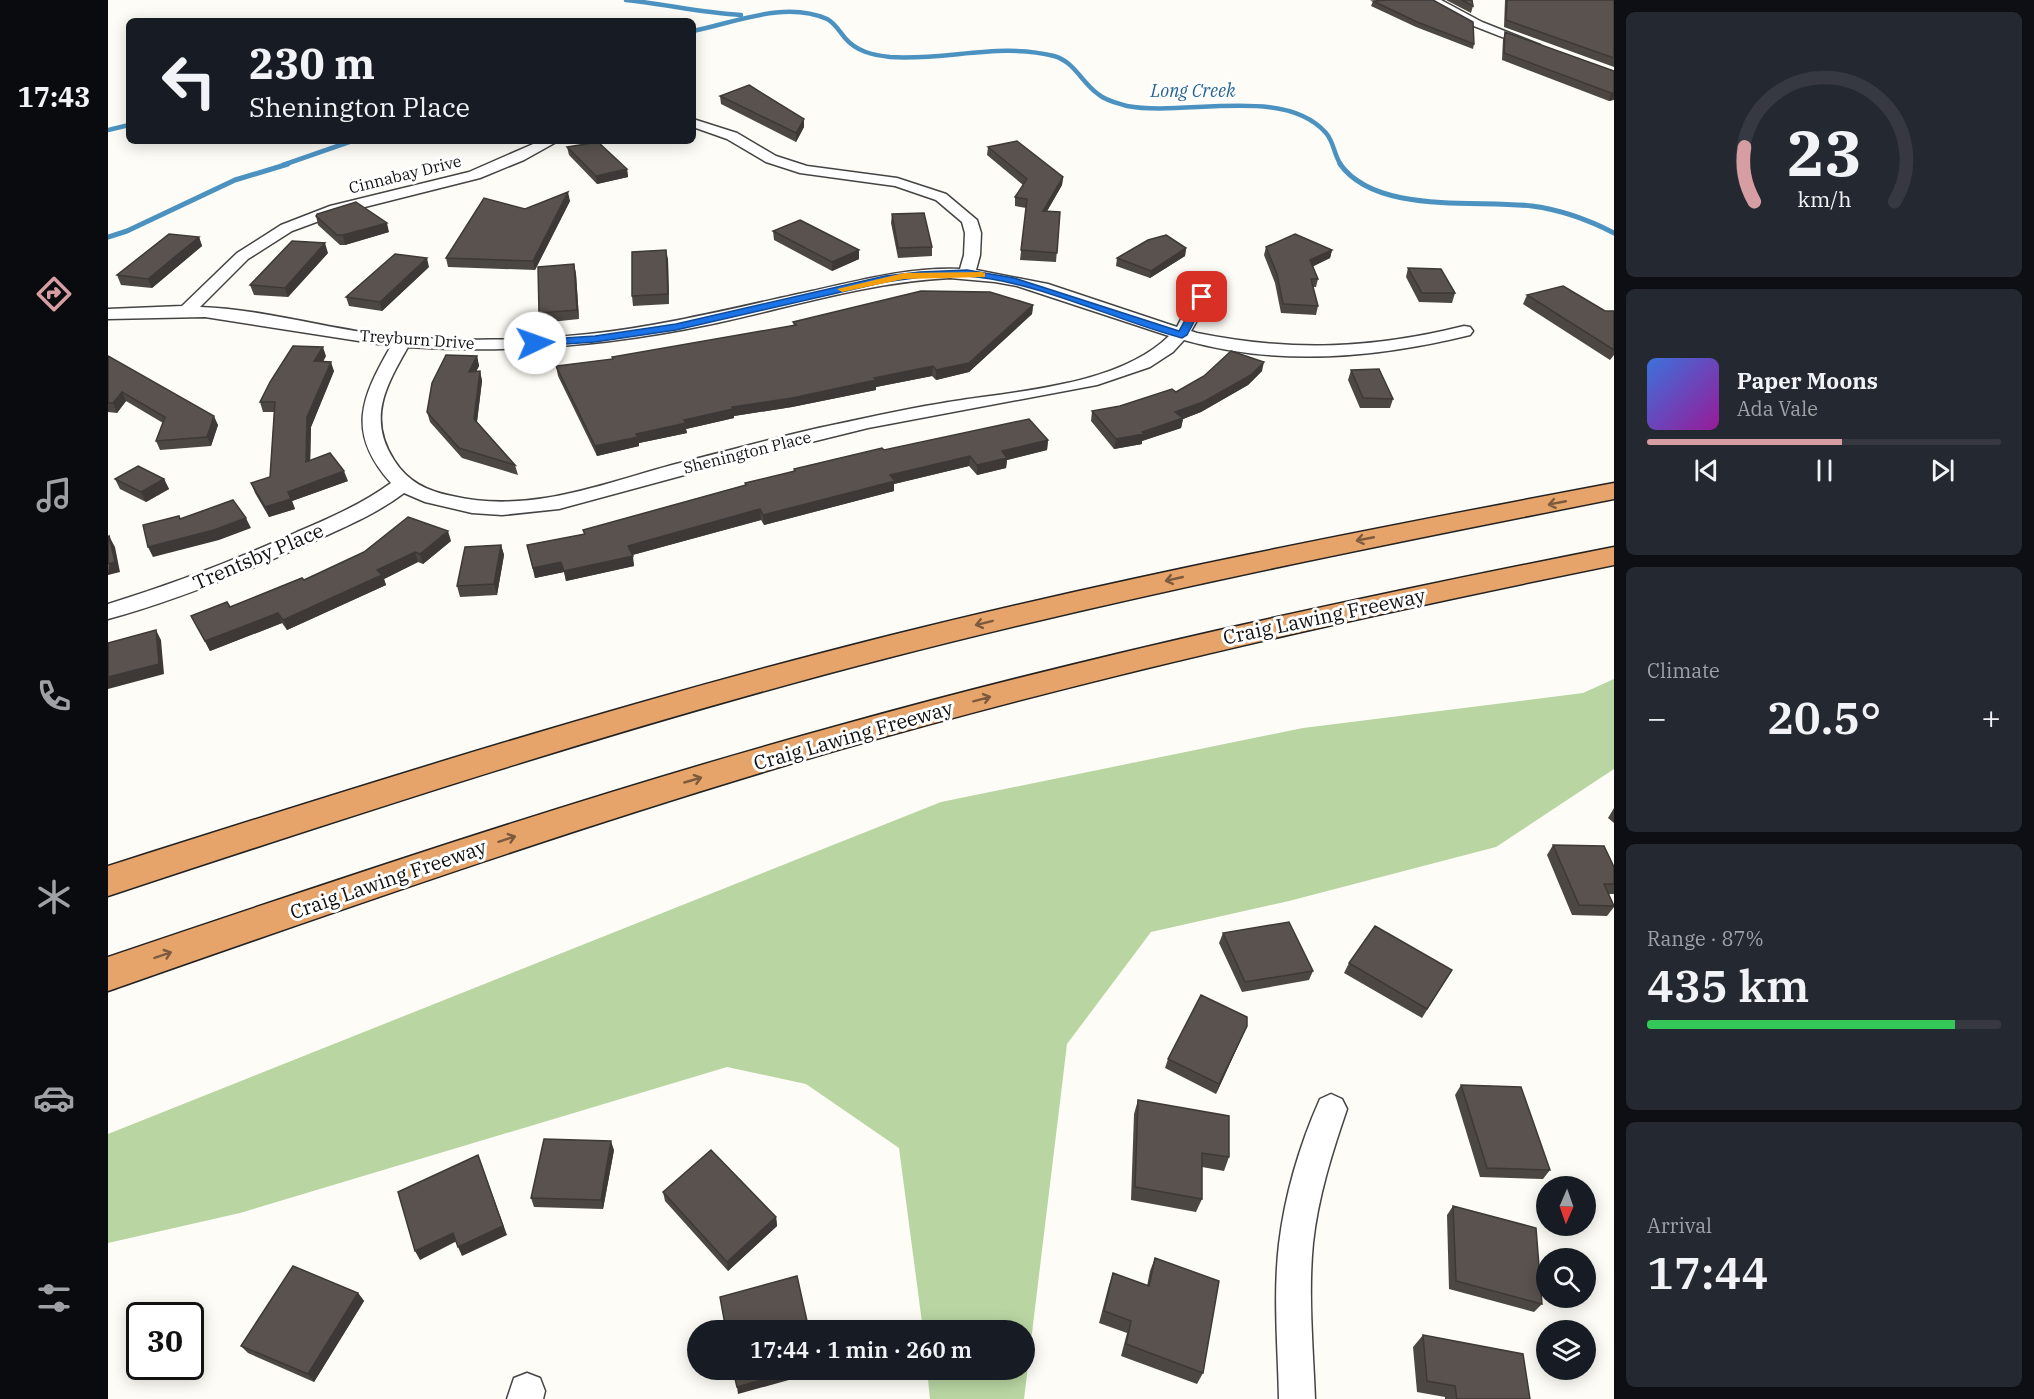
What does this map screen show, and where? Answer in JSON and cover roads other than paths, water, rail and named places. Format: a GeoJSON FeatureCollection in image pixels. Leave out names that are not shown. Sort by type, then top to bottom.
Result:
{"type":"FeatureCollection","features":[{"type":"Feature","properties":{"kind":"highway"},"geometry":{"type":"LineString","coordinates":[[108,881],[337,806],[501,756],[738,687],[885,648],[1180,578],[1614,492]]}},
{"type":"Feature","properties":{"kind":"highway","name":"Craig Lawing Freeway"},"geometry":{"type":"LineString","coordinates":[[108,974],[461,854],[664,789],[842,737],[1215,640],[1457,587],[1614,556]]}},
{"type":"Feature","properties":{"kind":"street"},"geometry":{"type":"LineString","coordinates":[[1433,0],[1478,24],[1548,50]]}},
{"type":"Feature","properties":{"kind":"street"},"geometry":{"type":"LineString","coordinates":[[696,124],[732,136],[771,159],[797,168],[897,182],[941,197],[969,220],[973,233],[972,255],[967,273]]}},
{"type":"Feature","properties":{"kind":"street","name":"Cinnabay Drive"},"geometry":{"type":"LineString","coordinates":[[187,311],[232,264],[253,247],[281,231],[338,208],[480,174],[545,144]]}},
{"type":"Feature","properties":{"kind":"street","name":"Treyburn Drive"},"geometry":{"type":"LineString","coordinates":[[108,314],[187,311],[226,314],[403,341],[514,344],[599,338],[704,322],[885,279],[920,274],[967,273],[1003,278],[1039,287],[1182,335],[1242,346],[1320,352],[1388,348],[1425,342],[1464,331]]}},
{"type":"Feature","properties":{"kind":"street","name":"Shenington Place"},"geometry":{"type":"LineString","coordinates":[[402,485],[457,505],[491,510],[567,503],[663,473],[872,421],[1043,392],[1108,377],[1145,363],[1168,348],[1182,335],[1209,280]]}},
{"type":"Feature","properties":{"kind":"street"},"geometry":{"type":"LineString","coordinates":[[402,485],[377,448],[369,412],[376,389],[403,341]]}},
{"type":"Feature","properties":{"kind":"street","name":"Trentsby Place"},"geometry":{"type":"LineString","coordinates":[[108,612],[168,593],[268,554],[370,506],[402,485]]}},
{"type":"Feature","properties":{"kind":"street"},"geometry":{"type":"LineString","coordinates":[[1297,1399],[1294,1263],[1316,1152],[1331,1109]]}},
{"type":"Feature","properties":{"kind":"waterway"},"geometry":{"type":"LineString","coordinates":[[626,0],[741,15]]}},
{"type":"Feature","properties":{"kind":"waterway","name":"Long Creek"},"geometry":{"type":"LineString","coordinates":[[696,30],[760,15],[794,12],[827,19],[855,47],[877,55],[911,58],[1013,51],[1054,56],[1073,67],[1101,96],[1127,106],[1150,108],[1260,106],[1285,110],[1308,119],[1326,133],[1341,165]]}},
{"type":"Feature","properties":{"kind":"waterway","name":"Long Creek"},"geometry":{"type":"LineString","coordinates":[[108,130],[126,126]]}},
{"type":"Feature","properties":{"kind":"waterway"},"geometry":{"type":"LineString","coordinates":[[283,165],[343,144]]}},
{"type":"Feature","properties":{"kind":"waterway"},"geometry":{"type":"LineString","coordinates":[[108,237],[127,231],[235,180],[288,164]]}},
{"type":"Feature","properties":{"kind":"waterway","name":"Long Creek"},"geometry":{"type":"LineString","coordinates":[[1341,165],[1356,180],[1377,191],[1402,198],[1429,202],[1532,206],[1574,216],[1614,233]]}}]}
